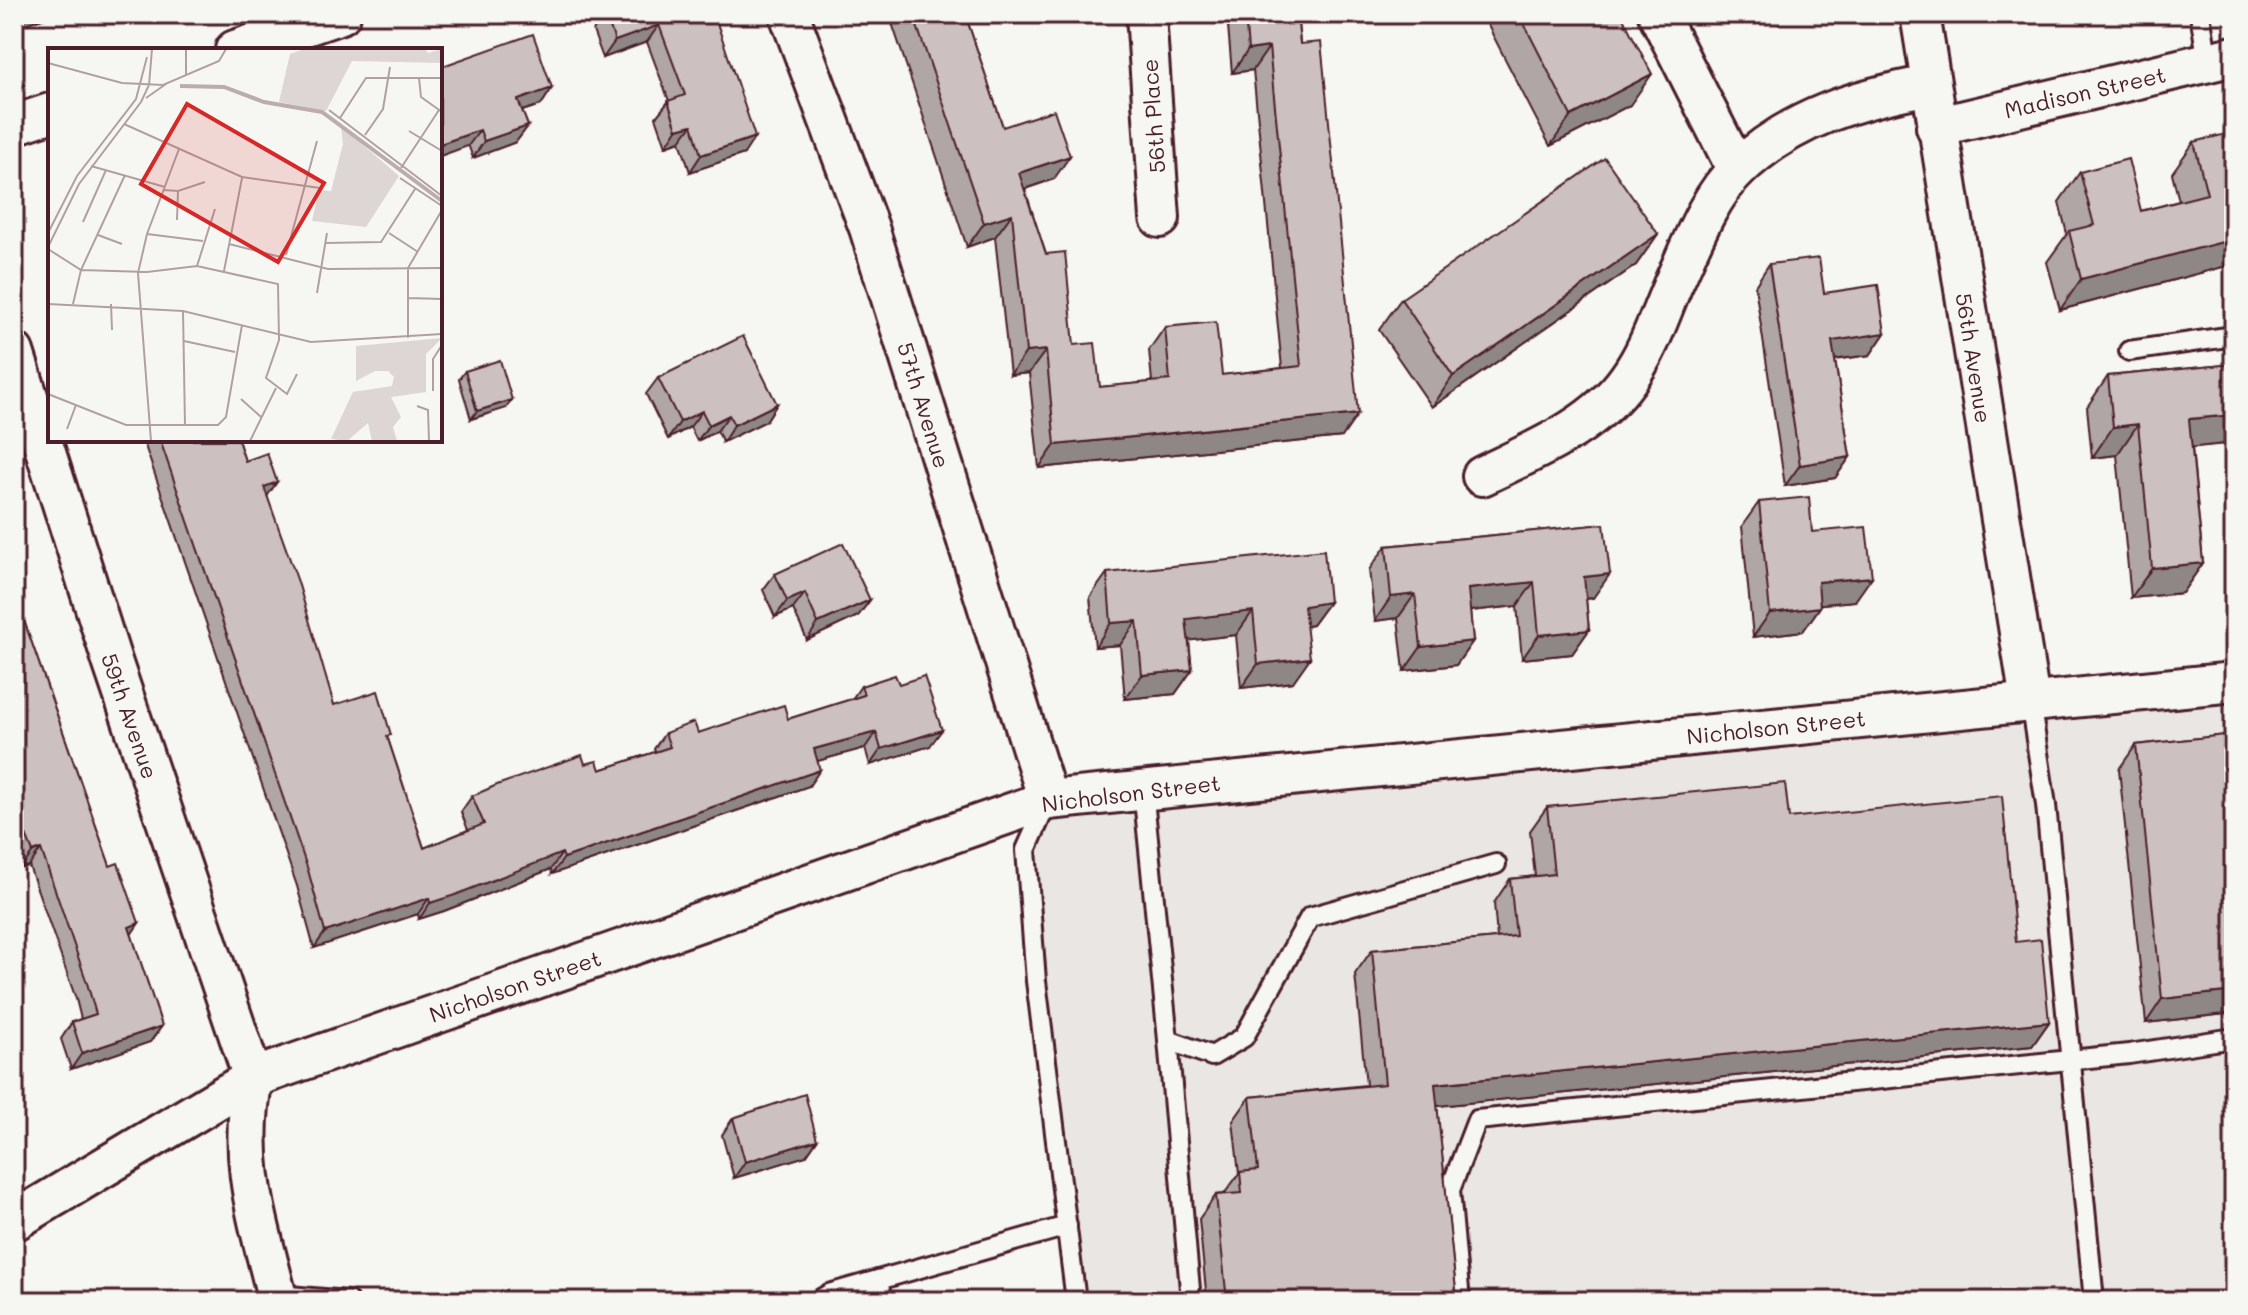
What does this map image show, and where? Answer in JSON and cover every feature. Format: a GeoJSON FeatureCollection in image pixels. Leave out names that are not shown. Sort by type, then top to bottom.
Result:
{"type":"FeatureCollection","features":[{"type":"Feature","properties":{"kind":"street"},"geometry":{"type":"LineString","coordinates":[[241,48],[341,14]]}},
{"type":"Feature","properties":{"kind":"street","name":"57th Avenue"},"geometry":{"type":"LineString","coordinates":[[789,14],[869,228],[1048,800]]}},
{"type":"Feature","properties":{"kind":"street","name":"56th Place"},"geometry":{"type":"LineString","coordinates":[[1146,14],[1160,218]]}},
{"type":"Feature","properties":{"kind":"street"},"geometry":{"type":"LineString","coordinates":[[1658,14],[1737,170]]}},
{"type":"Feature","properties":{"kind":"street","name":"56th Avenue"},"geometry":{"type":"LineString","coordinates":[[1920,14],[2030,701]]}},
{"type":"Feature","properties":{"kind":"street","name":"Madison Street"},"geometry":{"type":"LineString","coordinates":[[1936,127],[2221,59]]}},
{"type":"Feature","properties":{"kind":"street"},"geometry":{"type":"LineString","coordinates":[[1482,476],[1557,439],[1609,402],[1628,380],[1646,351],[1713,202],[1737,170],[1775,141],[1835,109],[1862,98],[1930,85]]}},
{"type":"Feature","properties":{"kind":"street"},"geometry":{"type":"LineString","coordinates":[[14,125],[48,114]]}},
{"type":"Feature","properties":{"kind":"street","name":"59th Avenue"},"geometry":{"type":"LineString","coordinates":[[14,352],[113,664],[253,1078]]}},
{"type":"Feature","properties":{"kind":"street","name":"Nicholson Street"},"geometry":{"type":"LineString","coordinates":[[14,1221],[253,1078],[1048,800],[2234,682]]}},
{"type":"Feature","properties":{"kind":"street"},"geometry":{"type":"LineString","coordinates":[[253,1078],[245,1119],[244,1147],[254,1206],[278,1298]]}},
{"type":"Feature","properties":{"kind":"lane"},"geometry":{"type":"LineString","coordinates":[[2200,14],[2221,59]]}},
{"type":"Feature","properties":{"kind":"lane"},"geometry":{"type":"LineString","coordinates":[[2129,351],[2234,336]]}},
{"type":"Feature","properties":{"kind":"lane"},"geometry":{"type":"LineString","coordinates":[[2030,701],[2046,805],[2094,1301]]}},
{"type":"Feature","properties":{"kind":"lane"},"geometry":{"type":"LineString","coordinates":[[1143,789],[1191,1301]]}},
{"type":"Feature","properties":{"kind":"lane"},"geometry":{"type":"LineString","coordinates":[[1048,800],[1026,850],[1036,981],[1076,1301]]}},
{"type":"Feature","properties":{"kind":"lane"},"geometry":{"type":"LineString","coordinates":[[1168,1040],[1212,1056],[1244,1037],[1310,917],[1496,864]]}},
{"type":"Feature","properties":{"kind":"lane"},"geometry":{"type":"LineString","coordinates":[[1460,1301],[1450,1190],[1477,1120],[2071,1059],[2234,1038]]}},
{"type":"Feature","properties":{"kind":"lane"},"geometry":{"type":"LineString","coordinates":[[817,1301],[829,1294],[1067,1226]]}},
{"type":"Feature","properties":{"kind":"lane"},"geometry":{"type":"LineString","coordinates":[[878,1280],[882,1301]]}},
{"type":"Feature","properties":{"kind":"lane"},"geometry":{"type":"LineString","coordinates":[[278,1298],[348,1301]]}},
{"type":"Feature","properties":{"kind":"shaded area"},"geometry":{"type":"Polygon","coordinates":[[[2234,682],[2234,1301],[1076,1301],[1026,850],[1048,800],[2234,682]]]}},
{"type":"Feature","properties":{"kind":"building"},"geometry":{"type":"Polygon","coordinates":[[[605,14],[714,14],[755,137],[701,155],[692,125],[677,129],[668,101],[685,95],[659,25],[615,41],[605,14]]]}},
{"type":"Feature","properties":{"kind":"building"},"geometry":{"type":"Polygon","coordinates":[[[913,14],[965,14],[1003,127],[1054,110],[1070,156],[1019,173],[1046,254],[1065,252],[1074,345],[1095,343],[1100,387],[1170,380],[1165,327],[1216,322],[1222,375],[1301,366],[1269,47],[1248,50],[1245,14],[1297,14],[1300,44],[1321,42],[1358,414],[1055,445],[1046,350],[1026,352],[1012,214],[984,223],[913,14]]]}},
{"type":"Feature","properties":{"kind":"building"},"geometry":{"type":"Polygon","coordinates":[[[1519,14],[1621,14],[1652,74],[1571,116],[1519,14]]]}},
{"type":"Feature","properties":{"kind":"building"},"geometry":{"type":"Polygon","coordinates":[[[533,34],[552,88],[518,100],[528,126],[484,141],[480,130],[442,143],[442,66],[533,34]]]}},
{"type":"Feature","properties":{"kind":"building"},"geometry":{"type":"Polygon","coordinates":[[[2234,132],[2234,239],[2081,279],[2069,231],[2094,225],[2080,172],[2128,159],[2141,211],[2207,194],[2194,142],[2234,132]]]}},
{"type":"Feature","properties":{"kind":"building"},"geometry":{"type":"Polygon","coordinates":[[[1605,158],[1658,234],[1453,376],[1401,299],[1605,158]]]}},
{"type":"Feature","properties":{"kind":"building"},"geometry":{"type":"Polygon","coordinates":[[[1819,258],[1824,293],[1878,285],[1885,333],[1832,341],[1850,457],[1800,465],[1769,264],[1819,258]]]}},
{"type":"Feature","properties":{"kind":"building"},"geometry":{"type":"Polygon","coordinates":[[[743,336],[777,404],[734,425],[729,415],[709,425],[702,411],[680,422],[658,378],[743,336]]]}},
{"type":"Feature","properties":{"kind":"building"},"geometry":{"type":"Polygon","coordinates":[[[500,360],[512,400],[477,411],[465,371],[500,360]]]}},
{"type":"Feature","properties":{"kind":"building"},"geometry":{"type":"Polygon","coordinates":[[[2234,364],[2234,415],[2189,419],[2203,563],[2152,568],[2138,424],[2113,427],[2108,376],[2234,364]]]}},
{"type":"Feature","properties":{"kind":"building"},"geometry":{"type":"Polygon","coordinates":[[[161,442],[239,442],[245,461],[267,453],[277,482],[264,487],[298,582],[334,705],[378,691],[391,735],[387,736],[424,848],[484,824],[472,796],[497,785],[582,755],[585,764],[597,761],[600,770],[670,747],[665,733],[694,722],[698,733],[784,705],[788,719],[864,695],[861,686],[895,675],[899,684],[924,676],[942,730],[881,749],[876,732],[814,749],[820,770],[564,858],[562,853],[455,895],[430,903],[429,898],[325,932],[308,870],[161,442]]]}},
{"type":"Feature","properties":{"kind":"building"},"geometry":{"type":"Polygon","coordinates":[[[1809,497],[1812,532],[1866,527],[1872,577],[1818,582],[1820,607],[1770,613],[1759,502],[1809,497]]]}},
{"type":"Feature","properties":{"kind":"building"},"geometry":{"type":"Polygon","coordinates":[[[1604,524],[1610,574],[1584,577],[1589,630],[1539,635],[1534,582],[1468,589],[1473,641],[1421,647],[1415,594],[1391,597],[1386,546],[1604,524]]]}},
{"type":"Feature","properties":{"kind":"building"},"geometry":{"type":"Polygon","coordinates":[[[843,543],[870,600],[818,623],[805,593],[787,601],[775,574],[843,543]]]}},
{"type":"Feature","properties":{"kind":"building"},"geometry":{"type":"Polygon","coordinates":[[[1324,550],[1329,602],[1304,606],[1310,658],[1258,664],[1253,611],[1186,619],[1192,670],[1142,675],[1137,621],[1111,623],[1107,573],[1324,550]]]}},
{"type":"Feature","properties":{"kind":"building"},"geometry":{"type":"Polygon","coordinates":[[[14,592],[110,866],[118,863],[139,923],[129,927],[162,1026],[82,1053],[72,1022],[96,1014],[87,983],[41,849],[33,852],[21,823],[16,825],[14,820],[14,792],[22,789],[14,767],[14,592]]]}},
{"type":"Feature","properties":{"kind":"building"},"geometry":{"type":"Polygon","coordinates":[[[2234,734],[2234,991],[2162,999],[2136,745],[2234,734]]]}},
{"type":"Feature","properties":{"kind":"building"},"geometry":{"type":"Polygon","coordinates":[[[1785,783],[1789,818],[2002,796],[2016,942],[2041,939],[2049,1022],[1435,1084],[1457,1301],[1227,1301],[1216,1195],[1242,1193],[1240,1172],[1258,1170],[1250,1097],[1385,1084],[1372,950],[1516,936],[1510,879],[1554,874],[1547,807],[1785,783]]]}},
{"type":"Feature","properties":{"kind":"building"},"geometry":{"type":"Polygon","coordinates":[[[805,1094],[817,1140],[745,1162],[733,1118],[805,1094]]]}},
{"type":"Feature","properties":{"kind":"building"},"geometry":{"type":"Polygon","coordinates":[[[700,1296],[712,1301],[679,1301],[680,1300],[700,1296]]]}}]}
